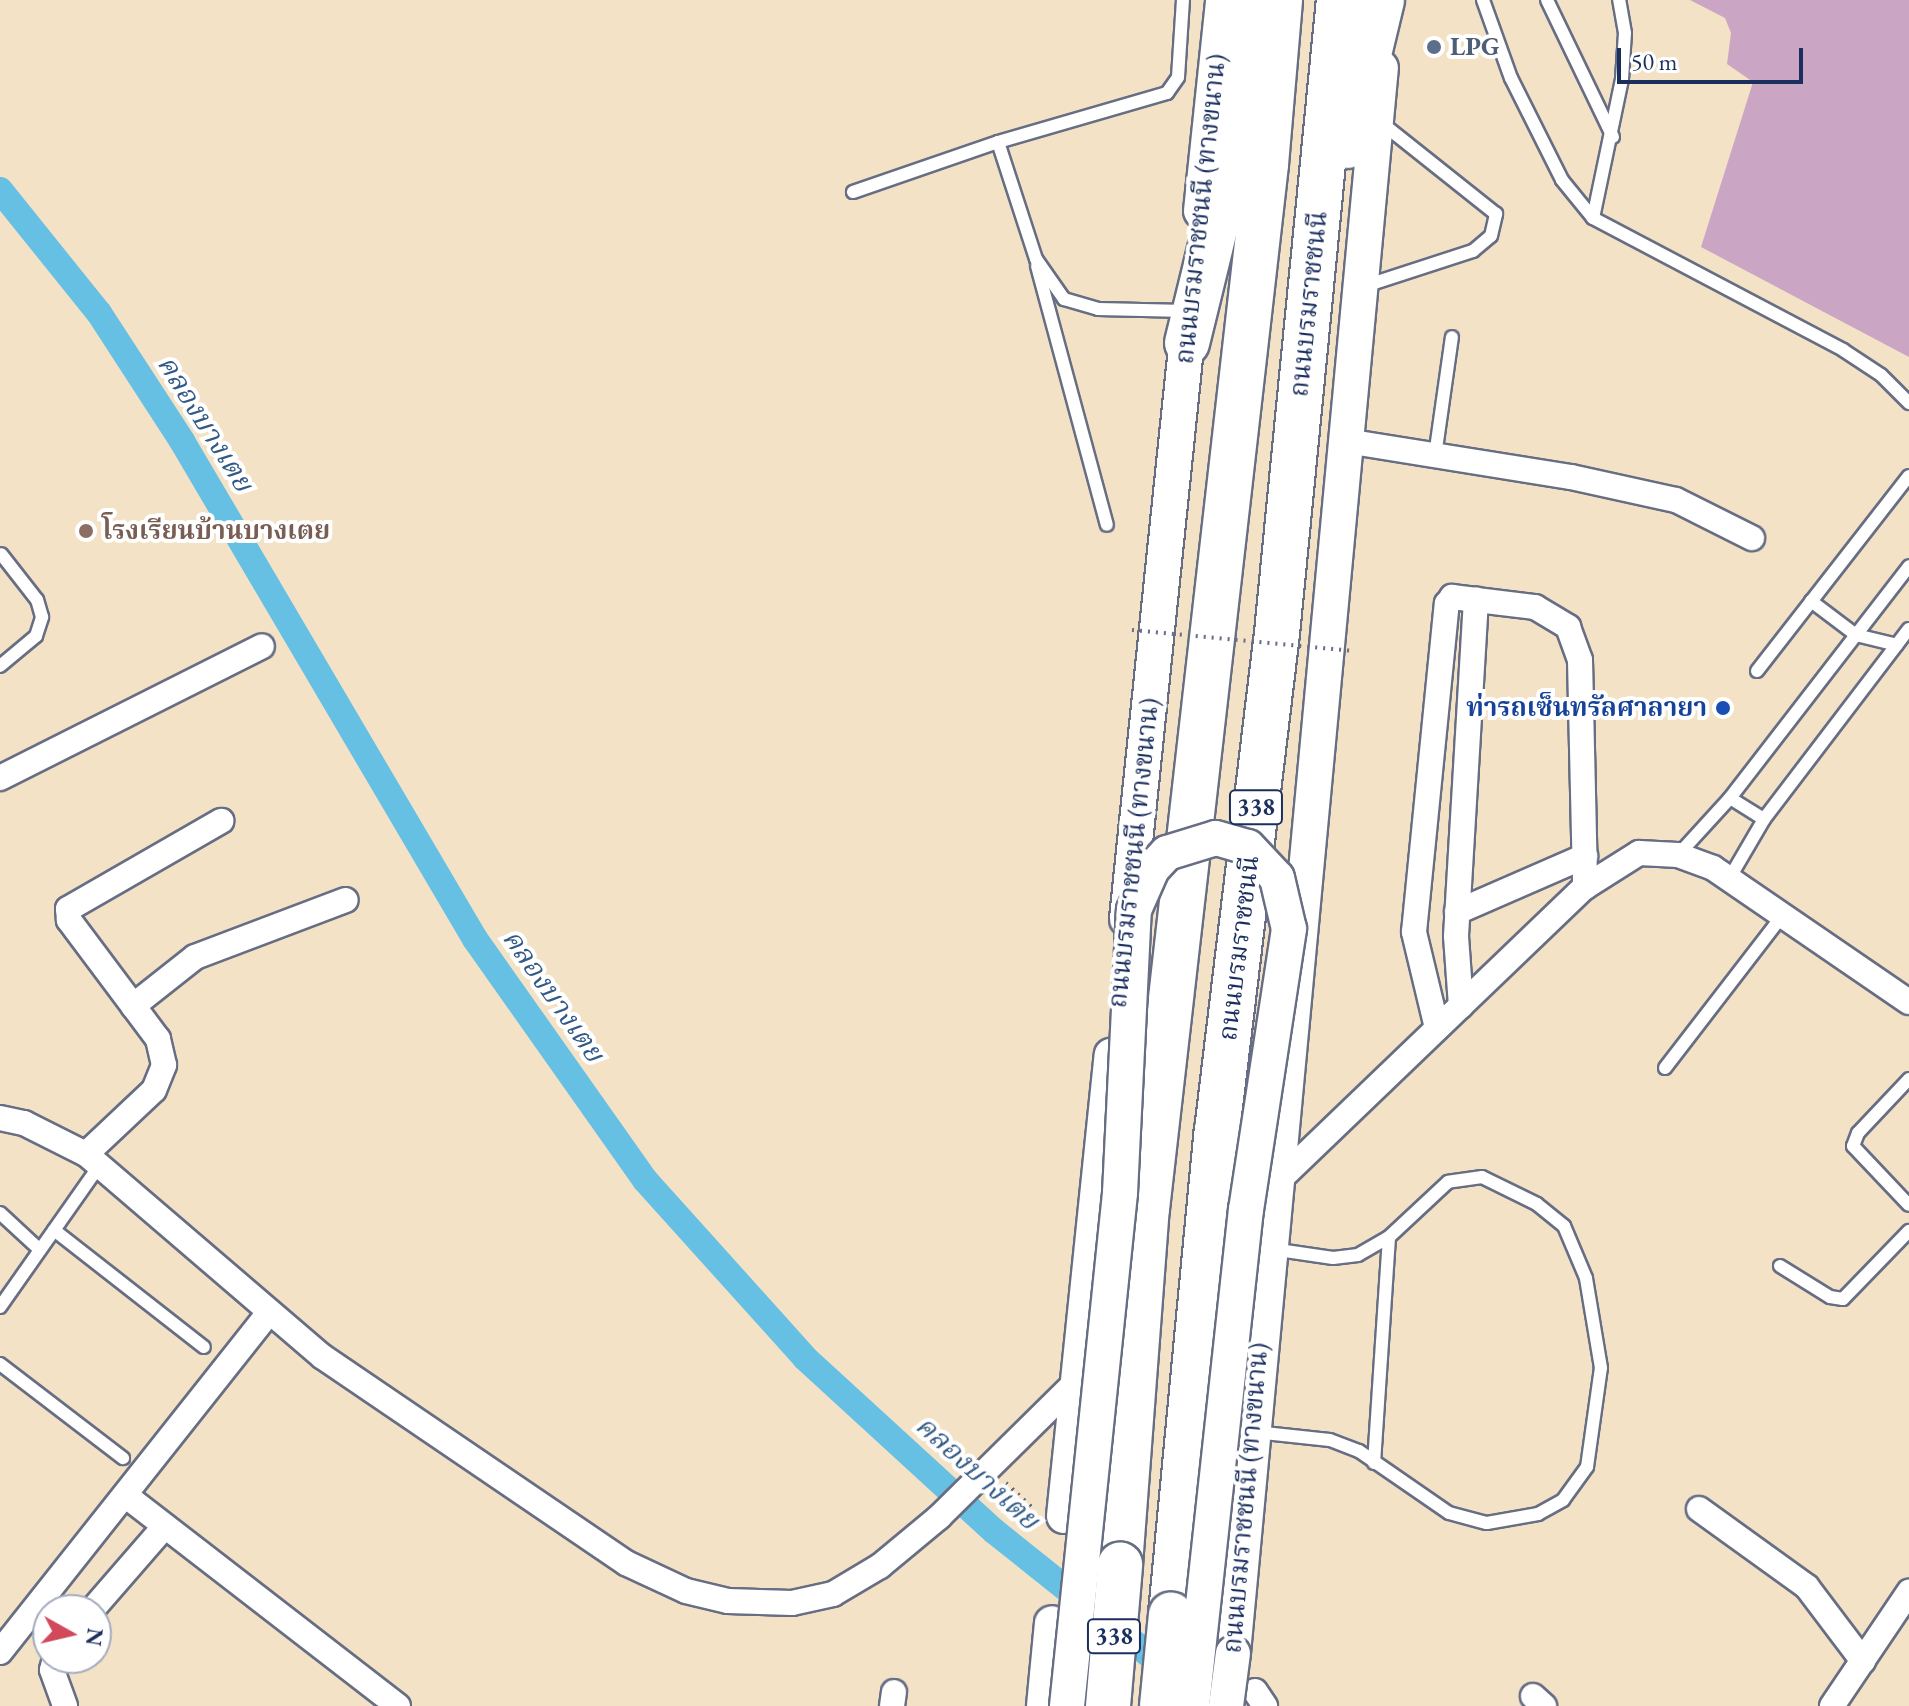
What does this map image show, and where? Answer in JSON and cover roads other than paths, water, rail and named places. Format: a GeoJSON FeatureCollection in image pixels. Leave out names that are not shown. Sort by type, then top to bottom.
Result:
{"type":"FeatureCollection","features":[{"type":"Feature","properties":{"kind":"highway"},"geometry":{"type":"LineString","coordinates":[[1189,327],[1221,205],[1257,0]]}},
{"type":"Feature","properties":{"kind":"highway","name":"338"},"geometry":{"type":"LineString","coordinates":[[1108,1706],[1147,1209],[1263,195],[1280,0]]}},
{"type":"Feature","properties":{"kind":"highway","name":"ถนนบรมราชชนนี"},"geometry":{"type":"LineString","coordinates":[[1162,1706],[1217,1131],[1277,633],[1339,0]]}},
{"type":"Feature","properties":{"kind":"highway"},"geometry":{"type":"LineString","coordinates":[[1309,301],[1382,0]]}},
{"type":"Feature","properties":{"kind":"main road","name":"ถนนบรมราชชนนี (ทางขนาน)"},"geometry":{"type":"LineString","coordinates":[[1044,1706],[1223,0]]}},
{"type":"Feature","properties":{"kind":"main road","name":"ถนนบรมราชชนนี (ทางขนาน)"},"geometry":{"type":"LineString","coordinates":[[1248,1701],[1233,1653],[1388,0]]}},
{"type":"Feature","properties":{"kind":"main road"},"geometry":{"type":"LineString","coordinates":[[1067,1706],[1120,1193],[1134,910],[1152,869],[1167,853],[1216,838],[1248,847],[1277,878],[1289,929],[1246,1209],[1192,1706]]}},
{"type":"Feature","properties":{"kind":"street"},"geometry":{"type":"LineString","coordinates":[[1346,441],[1676,500],[1711,513],[1752,538]]}},
{"type":"Feature","properties":{"kind":"street"},"geometry":{"type":"LineString","coordinates":[[1437,1028],[1414,932],[1447,604],[1452,597],[1535,607],[1568,627],[1580,660],[1585,887]]}},
{"type":"Feature","properties":{"kind":"street"},"geometry":{"type":"LineString","coordinates":[[1461,1006],[1457,912],[1476,600]]}},
{"type":"Feature","properties":{"kind":"street"},"geometry":{"type":"LineString","coordinates":[[0,778],[262,646]]}},
{"type":"Feature","properties":{"kind":"street"},"geometry":{"type":"LineString","coordinates":[[1430,766],[1466,770]]}},
{"type":"Feature","properties":{"kind":"street"},"geometry":{"type":"LineString","coordinates":[[93,1160],[162,1079],[158,1039],[69,920],[68,909],[221,821]]}},
{"type":"Feature","properties":{"kind":"street"},"geometry":{"type":"LineString","coordinates":[[1276,1183],[1585,887],[1639,853],[1678,855],[1729,879],[1909,1002]]}},
{"type":"Feature","properties":{"kind":"street"},"geometry":{"type":"LineString","coordinates":[[1457,912],[1585,856]]}},
{"type":"Feature","properties":{"kind":"street"},"geometry":{"type":"LineString","coordinates":[[133,1006],[195,957],[346,900]]}},
{"type":"Feature","properties":{"kind":"street"},"geometry":{"type":"LineString","coordinates":[[0,1118],[24,1123],[93,1160],[323,1357],[626,1563],[686,1591],[757,1605],[833,1594],[880,1566],[939,1517],[1078,1380]]}},
{"type":"Feature","properties":{"kind":"street"},"geometry":{"type":"LineString","coordinates":[[0,1652],[269,1313]]}},
{"type":"Feature","properties":{"kind":"street"},"geometry":{"type":"LineString","coordinates":[[125,1495],[398,1706]]}},
{"type":"Feature","properties":{"kind":"street"},"geometry":{"type":"LineString","coordinates":[[1699,1509],[1807,1587],[1863,1661]]}},
{"type":"Feature","properties":{"kind":"street"},"geometry":{"type":"LineString","coordinates":[[106,1594],[165,1526]]}},
{"type":"Feature","properties":{"kind":"street"},"geometry":{"type":"LineString","coordinates":[[1832,1706],[1909,1592]]}},
{"type":"Feature","properties":{"kind":"street"},"geometry":{"type":"LineString","coordinates":[[53,1674],[65,1706]]}},
{"type":"Feature","properties":{"kind":"lane"},"geometry":{"type":"LineString","coordinates":[[853,192],[998,142],[1167,93],[1178,77],[1183,0]]}},
{"type":"Feature","properties":{"kind":"lane"},"geometry":{"type":"LineString","coordinates":[[1483,0],[1517,91],[1562,180],[1593,218],[1843,350],[1907,396]]}},
{"type":"Feature","properties":{"kind":"lane"},"geometry":{"type":"LineString","coordinates":[[1547,0],[1613,137]]}},
{"type":"Feature","properties":{"kind":"lane"},"geometry":{"type":"LineString","coordinates":[[1593,218],[1613,137],[1625,33],[1619,0]]}},
{"type":"Feature","properties":{"kind":"lane"},"geometry":{"type":"LineString","coordinates":[[1361,287],[1473,251],[1491,236],[1496,214],[1377,119]]}},
{"type":"Feature","properties":{"kind":"lane"},"geometry":{"type":"LineString","coordinates":[[998,142],[1033,251],[1107,525]]}},
{"type":"Feature","properties":{"kind":"lane"},"geometry":{"type":"LineString","coordinates":[[1033,251],[1064,299],[1189,327]]}},
{"type":"Feature","properties":{"kind":"lane"},"geometry":{"type":"LineString","coordinates":[[1435,456],[1452,337]]}},
{"type":"Feature","properties":{"kind":"lane"},"geometry":{"type":"LineString","coordinates":[[1757,671],[1909,476]]}},
{"type":"Feature","properties":{"kind":"lane"},"geometry":{"type":"LineString","coordinates":[[0,666],[36,636],[42,617],[37,600],[1,554]]}},
{"type":"Feature","properties":{"kind":"lane"},"geometry":{"type":"LineString","coordinates":[[1678,855],[1730,798],[1909,566]]}},
{"type":"Feature","properties":{"kind":"lane"},"geometry":{"type":"LineString","coordinates":[[1811,601],[1856,635],[1897,645]]}},
{"type":"Feature","properties":{"kind":"lane"},"geometry":{"type":"LineString","coordinates":[[1729,879],[1764,819],[1909,629]]}},
{"type":"Feature","properties":{"kind":"lane"},"geometry":{"type":"LineString","coordinates":[[1730,798],[1764,819]]}},
{"type":"Feature","properties":{"kind":"lane"},"geometry":{"type":"LineString","coordinates":[[1665,1068],[1782,916]]}},
{"type":"Feature","properties":{"kind":"lane"},"geometry":{"type":"LineString","coordinates":[[1909,1079],[1858,1133],[1853,1146],[1909,1205]]}},
{"type":"Feature","properties":{"kind":"lane"},"geometry":{"type":"LineString","coordinates":[[0,1307],[54,1230],[93,1160]]}},
{"type":"Feature","properties":{"kind":"lane"},"geometry":{"type":"LineString","coordinates":[[1252,1432],[1330,1440],[1374,1463],[1449,1513],[1487,1523],[1538,1514],[1563,1500],[1587,1467],[1601,1368],[1586,1278],[1564,1226],[1537,1204],[1482,1177],[1448,1182],[1389,1237],[1358,1255],[1333,1258],[1269,1249]]}},
{"type":"Feature","properties":{"kind":"lane"},"geometry":{"type":"LineString","coordinates":[[0,1213],[40,1250]]}},
{"type":"Feature","properties":{"kind":"lane"},"geometry":{"type":"LineString","coordinates":[[54,1230],[204,1347]]}},
{"type":"Feature","properties":{"kind":"lane"},"geometry":{"type":"LineString","coordinates":[[1780,1266],[1843,1299],[1909,1231]]}},
{"type":"Feature","properties":{"kind":"lane"},"geometry":{"type":"LineString","coordinates":[[1374,1463],[1389,1237]]}},
{"type":"Feature","properties":{"kind":"lane"},"geometry":{"type":"LineString","coordinates":[[0,1364],[123,1458]]}},
{"type":"Feature","properties":{"kind":"waterway","name":"คลองบางเตย"},"geometry":{"type":"LineString","coordinates":[[0,190],[99,313],[182,441],[475,939],[645,1180],[805,1358],[994,1531],[1173,1674]]}},
{"type":"Feature","properties":{"kind":"place","name":"LPG"},"geometry":{"type":"Point","coordinates":[1434,47]}},
{"type":"Feature","properties":{"kind":"place","name":"โรงเรียนบ้านบางเตย"},"geometry":{"type":"Point","coordinates":[86,531]}},
{"type":"Feature","properties":{"kind":"place","name":"ท่ารถเซ็นทรัลศาลายา"},"geometry":{"type":"Point","coordinates":[1723,708]}}]}
